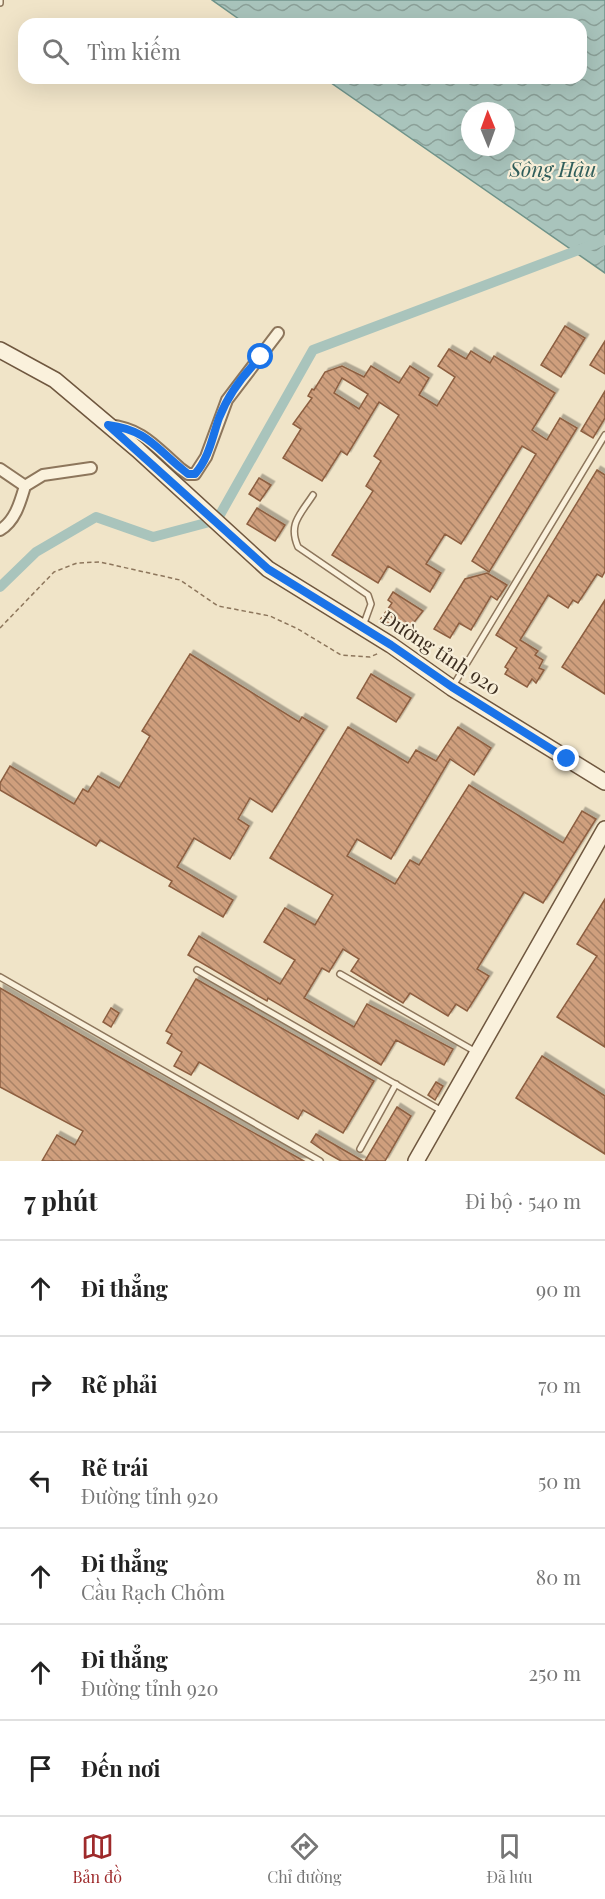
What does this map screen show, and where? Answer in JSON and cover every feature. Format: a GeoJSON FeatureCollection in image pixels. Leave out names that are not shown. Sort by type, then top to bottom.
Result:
{"type":"FeatureCollection","features":[{"type":"Feature","properties":{"kind":"main road"},"geometry":{"type":"LineString","coordinates":[[0,350],[55,380],[108,425]]}},
{"type":"Feature","properties":{"kind":"main road","name":"Đường tỉnh 920"},"geometry":{"type":"LineString","coordinates":[[108,425],[268,569],[605,782]]}},
{"type":"Feature","properties":{"kind":"main road"},"geometry":{"type":"LineString","coordinates":[[416,1161],[605,829]]}},
{"type":"Feature","properties":{"kind":"street"},"geometry":{"type":"LineString","coordinates":[[108,425],[135,431],[188,474],[195,474],[206,458],[227,400],[278,333]]}},
{"type":"Feature","properties":{"kind":"street"},"geometry":{"type":"LineString","coordinates":[[0,530],[8,525],[19,505],[25,486],[43,475],[91,468]]}},
{"type":"Feature","properties":{"kind":"street"},"geometry":{"type":"LineString","coordinates":[[0,469],[25,486]]}},
{"type":"Feature","properties":{"kind":"lane"},"geometry":{"type":"LineString","coordinates":[[452,687],[605,435]]}},
{"type":"Feature","properties":{"kind":"lane"},"geometry":{"type":"LineString","coordinates":[[313,495],[294,525],[292,535],[298,547],[368,595],[371,604],[363,627]]}},
{"type":"Feature","properties":{"kind":"lane"},"geometry":{"type":"LineString","coordinates":[[197,970],[444,1112]]}},
{"type":"Feature","properties":{"kind":"lane"},"geometry":{"type":"LineString","coordinates":[[340,974],[477,1053]]}},
{"type":"Feature","properties":{"kind":"lane"},"geometry":{"type":"LineString","coordinates":[[0,976],[320,1161]]}},
{"type":"Feature","properties":{"kind":"lane"},"geometry":{"type":"LineString","coordinates":[[360,1149],[396,1084]]}},
{"type":"Feature","properties":{"kind":"path"},"geometry":{"type":"LineString","coordinates":[[0,628],[54,572],[77,563],[100,562],[180,580],[218,606],[276,619],[341,655],[370,657],[391,645]]}},
{"type":"Feature","properties":{"kind":"water","name":"Sông Hậu"},"geometry":{"type":"Polygon","coordinates":[[[212,0],[605,0],[605,273],[333,84],[587,84],[587,18],[238,18],[212,0]]]}},
{"type":"Feature","properties":{"kind":"building"},"geometry":{"type":"Polygon","coordinates":[[[565,326],[585,338],[561,377],[541,365],[565,326]]]}},
{"type":"Feature","properties":{"kind":"building"},"geometry":{"type":"Polygon","coordinates":[[[605,341],[605,374],[590,365],[605,341]]]}},
{"type":"Feature","properties":{"kind":"building"},"geometry":{"type":"Polygon","coordinates":[[[449,349],[466,359],[471,351],[490,363],[494,356],[555,393],[532,430],[547,440],[560,418],[577,428],[489,572],[472,561],[536,454],[522,446],[461,544],[445,534],[426,564],[441,573],[430,592],[388,566],[378,583],[332,555],[373,491],[366,486],[381,461],[374,456],[399,415],[379,402],[347,455],[341,451],[322,481],[283,458],[301,429],[293,424],[312,398],[308,396],[325,372],[342,366],[364,377],[371,366],[399,383],[410,366],[429,378],[419,395],[437,406],[455,377],[438,366],[449,349]],[[342,378],[334,393],[359,409],[368,394],[342,378]]]}},
{"type":"Feature","properties":{"kind":"building"},"geometry":{"type":"Polygon","coordinates":[[[605,391],[605,418],[593,438],[581,431],[605,391]]]}},
{"type":"Feature","properties":{"kind":"building"},"geometry":{"type":"Polygon","coordinates":[[[597,470],[605,475],[605,571],[602,577],[597,574],[578,603],[573,600],[568,608],[548,595],[520,640],[538,651],[535,655],[543,660],[539,668],[544,670],[536,683],[532,679],[527,687],[505,674],[508,669],[505,667],[517,648],[496,635],[597,470]]]}},
{"type":"Feature","properties":{"kind":"building"},"geometry":{"type":"Polygon","coordinates":[[[259,478],[271,485],[260,501],[249,494],[259,478]]]}},
{"type":"Feature","properties":{"kind":"building"},"geometry":{"type":"Polygon","coordinates":[[[257,508],[285,525],[275,541],[247,524],[257,508]]]}},
{"type":"Feature","properties":{"kind":"building"},"geometry":{"type":"Polygon","coordinates":[[[487,573],[507,585],[497,600],[491,596],[471,630],[459,623],[450,638],[434,629],[465,579],[487,573]]]}},
{"type":"Feature","properties":{"kind":"building"},"geometry":{"type":"Polygon","coordinates":[[[393,592],[423,611],[404,635],[380,620],[392,603],[388,600],[393,592]]]}},
{"type":"Feature","properties":{"kind":"building"},"geometry":{"type":"Polygon","coordinates":[[[605,600],[605,694],[562,667],[605,600]]]}},
{"type":"Feature","properties":{"kind":"building"},"geometry":{"type":"Polygon","coordinates":[[[190,654],[299,722],[302,717],[324,730],[272,812],[250,798],[238,819],[249,826],[230,859],[194,838],[177,867],[233,900],[223,917],[169,886],[172,881],[100,840],[96,846],[0,790],[0,783],[10,766],[74,804],[83,789],[88,792],[98,776],[119,788],[150,736],[142,731],[190,654]]]}},
{"type":"Feature","properties":{"kind":"building"},"geometry":{"type":"Polygon","coordinates":[[[371,674],[411,698],[396,722],[357,698],[371,674]]]}},
{"type":"Feature","properties":{"kind":"building"},"geometry":{"type":"Polygon","coordinates":[[[348,727],[408,763],[416,750],[436,761],[458,727],[491,748],[474,775],[450,759],[391,859],[357,839],[347,856],[395,884],[410,860],[419,865],[469,785],[563,843],[582,811],[596,819],[543,903],[524,892],[477,969],[489,976],[467,1011],[456,1004],[448,1016],[410,993],[403,1003],[351,971],[359,959],[343,949],[329,972],[322,968],[304,998],[354,1027],[367,1004],[453,1049],[444,1065],[396,1040],[381,1065],[268,998],[267,1001],[188,955],[199,936],[280,984],[295,960],[264,942],[285,908],[315,925],[333,895],[270,858],[348,727]]]}},
{"type":"Feature","properties":{"kind":"building"},"geometry":{"type":"Polygon","coordinates":[[[605,899],[605,1047],[557,1017],[597,956],[577,944],[605,899]]]}},
{"type":"Feature","properties":{"kind":"building"},"geometry":{"type":"Polygon","coordinates":[[[196,979],[374,1081],[343,1133],[303,1110],[298,1119],[199,1062],[191,1075],[174,1066],[182,1052],[167,1043],[172,1034],[166,1031],[196,979]]]}},
{"type":"Feature","properties":{"kind":"building"},"geometry":{"type":"Polygon","coordinates":[[[0,988],[304,1161],[42,1161],[57,1135],[75,1145],[83,1131],[0,1087],[0,988]]]}},
{"type":"Feature","properties":{"kind":"building"},"geometry":{"type":"Polygon","coordinates":[[[111,1008],[119,1013],[111,1027],[103,1022],[111,1008]]]}},
{"type":"Feature","properties":{"kind":"building"},"geometry":{"type":"Polygon","coordinates":[[[542,1056],[605,1096],[605,1154],[516,1098],[542,1056]]]}},
{"type":"Feature","properties":{"kind":"building"},"geometry":{"type":"Polygon","coordinates":[[[436,1082],[443,1086],[435,1100],[428,1095],[436,1082]]]}},
{"type":"Feature","properties":{"kind":"building"},"geometry":{"type":"Polygon","coordinates":[[[397,1107],[411,1116],[385,1161],[365,1161],[397,1107]]]}},
{"type":"Feature","properties":{"kind":"building"},"geometry":{"type":"Polygon","coordinates":[[[316,1134],[363,1161],[341,1161],[327,1153],[311,1142],[316,1134]]]}},
{"type":"Feature","properties":{"kind":"waterway"},"geometry":{"type":"LineString","coordinates":[[0,587],[36,552],[96,517],[153,537],[217,520],[313,350],[605,240]]}},
{"type":"Feature","properties":{"kind":"route"},"geometry":{"type":"LineString","coordinates":[[261,357],[246,373],[227,400],[206,458],[195,474],[188,474],[141,434],[130,428],[108,425],[268,569],[391,645],[452,687],[567,759]]}}]}
